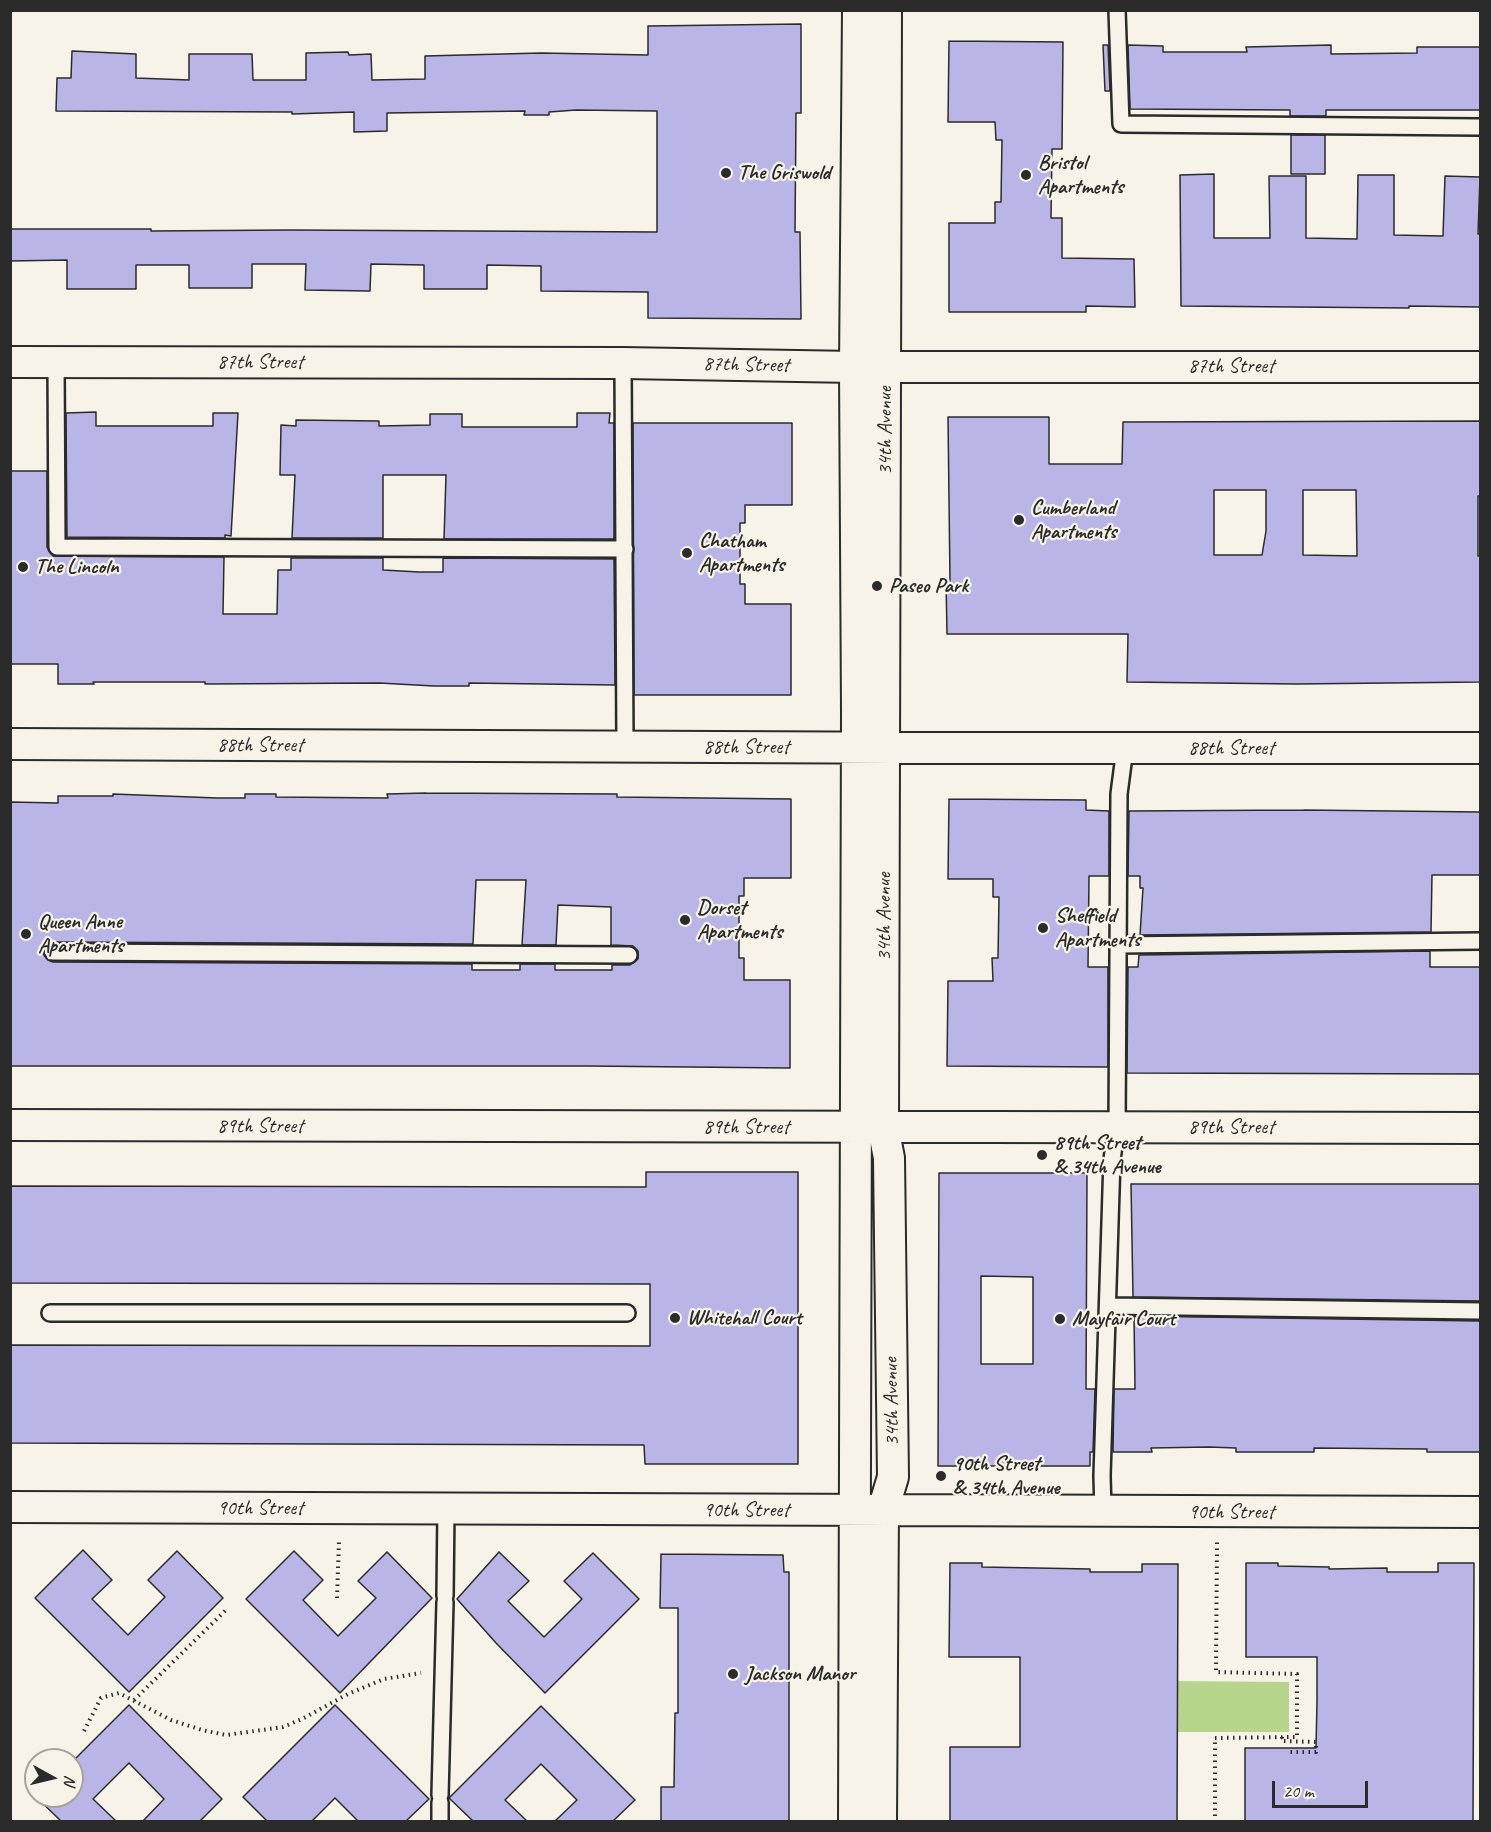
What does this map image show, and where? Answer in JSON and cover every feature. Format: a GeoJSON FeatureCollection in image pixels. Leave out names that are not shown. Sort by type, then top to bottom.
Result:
{"type":"FeatureCollection","features":[{"type":"Feature","properties":{"kind":"street","name":"34th Avenue"},"geometry":{"type":"LineString","coordinates":[[858,10],[855,366],[871,747]]}},
{"type":"Feature","properties":{"kind":"street","name":"34th Avenue"},"geometry":{"type":"LineString","coordinates":[[881,1821],[869,1510],[869,1127],[871,747],[885,366],[886,10]]}},
{"type":"Feature","properties":{"kind":"street","name":"87th Street"},"geometry":{"type":"LineString","coordinates":[[10,362],[1480,367]]}},
{"type":"Feature","properties":{"kind":"street","name":"88th Street"},"geometry":{"type":"LineString","coordinates":[[10,744],[1480,748]]}},
{"type":"Feature","properties":{"kind":"street","name":"89th Street"},"geometry":{"type":"LineString","coordinates":[[10,1125],[1480,1128]]}},
{"type":"Feature","properties":{"kind":"street","name":"90th Street"},"geometry":{"type":"LineString","coordinates":[[10,1507],[1480,1512]]}},
{"type":"Feature","properties":{"kind":"street","name":"34th Avenue"},"geometry":{"type":"LineString","coordinates":[[854,1821],[869,1510]]}},
{"type":"Feature","properties":{"kind":"lane"},"geometry":{"type":"LineString","coordinates":[[1117,10],[1121,124],[1480,128]]}},
{"type":"Feature","properties":{"kind":"lane"},"geometry":{"type":"LineString","coordinates":[[56,362],[57,547],[625,549]]}},
{"type":"Feature","properties":{"kind":"lane"},"geometry":{"type":"LineString","coordinates":[[623,363],[625,747]]}},
{"type":"Feature","properties":{"kind":"lane"},"geometry":{"type":"LineString","coordinates":[[1103,1511],[1102,1476],[1112,1159],[1117,1127],[1119,794],[1125,748]]}},
{"type":"Feature","properties":{"kind":"lane"},"geometry":{"type":"LineString","coordinates":[[1118,945],[1480,941]]}},
{"type":"Feature","properties":{"kind":"lane"},"geometry":{"type":"LineString","coordinates":[[53,952],[629,955]]}},
{"type":"Feature","properties":{"kind":"lane"},"geometry":{"type":"LineString","coordinates":[[1108,1306],[1480,1311]]}},
{"type":"Feature","properties":{"kind":"lane"},"geometry":{"type":"LineString","coordinates":[[50,1313],[627,1313]]}},
{"type":"Feature","properties":{"kind":"lane"},"geometry":{"type":"LineString","coordinates":[[440,1821],[446,1509]]}},
{"type":"Feature","properties":{"kind":"path"},"geometry":{"type":"LineString","coordinates":[[1215,1821],[1215,1738],[1296,1737],[1297,1674],[1216,1672],[1217,1512]]}},
{"type":"Feature","properties":{"kind":"path"},"geometry":{"type":"LineString","coordinates":[[337,1599],[339,1541]]}},
{"type":"Feature","properties":{"kind":"path"},"geometry":{"type":"LineString","coordinates":[[134,1700],[228,1608]]}},
{"type":"Feature","properties":{"kind":"path"},"geometry":{"type":"LineString","coordinates":[[84,1731],[101,1698],[119,1693],[171,1720],[226,1735],[283,1727],[348,1694],[384,1679],[443,1669]]}},
{"type":"Feature","properties":{"kind":"path"},"geometry":{"type":"LineString","coordinates":[[1282,1737],[1282,1741],[1316,1742],[1318,1746],[1317,1753],[1286,1752]]}},
{"type":"Feature","properties":{"kind":"green space"},"geometry":{"type":"Polygon","coordinates":[[[1177,1681],[1289,1682],[1289,1732],[1177,1732],[1177,1681]]]}},
{"type":"Feature","properties":{"kind":"building"},"geometry":{"type":"Polygon","coordinates":[[[801,24],[801,113],[796,113],[795,232],[800,232],[801,319],[648,318],[648,292],[541,291],[541,266],[487,265],[487,289],[424,289],[424,265],[371,264],[370,291],[305,290],[306,264],[252,264],[252,288],[189,288],[189,265],[136,265],[136,289],[67,289],[67,260],[10,261],[10,229],[657,232],[657,111],[576,110],[549,112],[549,115],[524,115],[525,111],[387,113],[387,131],[354,132],[354,112],[292,114],[292,112],[56,111],[57,78],[71,78],[72,51],[136,54],[136,78],[189,80],[189,54],[252,54],[253,80],[306,80],[306,53],[348,52],[349,55],[371,54],[372,80],[425,79],[425,56],[541,53],[648,55],[648,26],[801,24]]]}},
{"type":"Feature","properties":{"kind":"building","name":"Bristol Apartments"},"geometry":{"type":"Polygon","coordinates":[[[949,41],[1063,42],[1062,149],[1052,149],[1051,218],[1062,218],[1062,258],[1134,259],[1135,307],[1086,306],[1086,312],[949,312],[949,223],[995,223],[995,202],[1001,202],[1002,140],[996,140],[995,122],[948,122],[949,41]]]}},
{"type":"Feature","properties":{"kind":"building"},"geometry":{"type":"Polygon","coordinates":[[[1103,45],[1108,45],[1110,91],[1105,91],[1103,45]]]}},
{"type":"Feature","properties":{"kind":"building"},"geometry":{"type":"Polygon","coordinates":[[[1128,45],[1163,46],[1163,52],[1247,52],[1246,47],[1331,45],[1331,54],[1417,53],[1417,47],[1480,47],[1480,110],[1326,110],[1326,116],[1290,116],[1290,110],[1130,109],[1128,45]]]}},
{"type":"Feature","properties":{"kind":"building"},"geometry":{"type":"Polygon","coordinates":[[[1291,135],[1325,135],[1325,174],[1291,174],[1291,135]]]}},
{"type":"Feature","properties":{"kind":"building"},"geometry":{"type":"Polygon","coordinates":[[[1214,174],[1214,238],[1270,238],[1269,176],[1306,176],[1306,238],[1357,239],[1358,175],[1394,175],[1394,235],[1443,236],[1445,176],[1480,177],[1478,234],[1480,234],[1480,307],[1181,306],[1180,175],[1214,174]]]}},
{"type":"Feature","properties":{"kind":"building"},"geometry":{"type":"Polygon","coordinates":[[[96,412],[96,426],[213,426],[213,413],[238,413],[231,536],[225,535],[225,538],[67,537],[66,413],[96,412]]]}},
{"type":"Feature","properties":{"kind":"building"},"geometry":{"type":"Polygon","coordinates":[[[577,413],[610,413],[609,423],[614,423],[614,539],[444,539],[446,475],[383,475],[383,538],[292,538],[295,475],[280,475],[281,425],[296,426],[296,420],[379,421],[379,426],[430,425],[430,414],[462,414],[462,427],[577,427],[577,413]]]}},
{"type":"Feature","properties":{"kind":"building"},"geometry":{"type":"Polygon","coordinates":[[[948,417],[1049,417],[1049,464],[1122,464],[1123,422],[1480,421],[1478,556],[1480,556],[1480,682],[1296,684],[1127,682],[1128,634],[947,634],[946,581],[950,581],[948,417]],[[1214,490],[1214,555],[1262,555],[1266,531],[1266,490],[1214,490]],[[1303,490],[1303,555],[1357,556],[1356,490],[1303,490]]]}},
{"type":"Feature","properties":{"kind":"building","name":"Chatham Apartments"},"geometry":{"type":"Polygon","coordinates":[[[633,423],[792,423],[792,505],[745,505],[745,523],[740,523],[740,584],[745,584],[745,604],[791,604],[791,695],[634,695],[633,423]]]}},
{"type":"Feature","properties":{"kind":"building"},"geometry":{"type":"Polygon","coordinates":[[[10,471],[47,471],[47,547],[53,556],[224,557],[223,614],[277,614],[278,570],[291,570],[291,558],[383,558],[383,570],[419,572],[443,572],[443,558],[614,559],[615,685],[469,683],[469,686],[434,686],[379,683],[205,684],[205,682],[58,684],[58,664],[10,664],[10,471]]]}},
{"type":"Feature","properties":{"kind":"building"},"geometry":{"type":"Polygon","coordinates":[[[113,794],[217,798],[245,798],[245,794],[276,794],[276,797],[388,798],[387,794],[617,794],[617,797],[791,799],[791,878],[744,878],[744,896],[739,896],[739,958],[744,958],[744,980],[790,980],[790,1068],[10,1066],[10,802],[58,803],[58,796],[113,796],[113,794]],[[476,880],[473,944],[53,942],[45,947],[43,953],[48,960],[53,962],[472,964],[472,970],[520,970],[520,964],[555,964],[555,970],[612,970],[612,965],[630,965],[638,959],[638,951],[633,946],[611,945],[611,907],[558,905],[556,945],[522,945],[526,880],[476,880]]]}},
{"type":"Feature","properties":{"kind":"building","name":"Sheffield Apartments"},"geometry":{"type":"Polygon","coordinates":[[[949,799],[1086,800],[1086,810],[1109,811],[1109,876],[1089,876],[1088,967],[1108,967],[1108,1067],[947,1066],[948,981],[993,981],[992,958],[998,958],[999,897],[993,897],[993,879],[948,879],[949,799]]]}},
{"type":"Feature","properties":{"kind":"building"},"geometry":{"type":"Polygon","coordinates":[[[1129,811],[1480,812],[1480,875],[1432,875],[1431,932],[1140,935],[1143,888],[1140,888],[1140,876],[1128,876],[1129,811]]]}},
{"type":"Feature","properties":{"kind":"building"},"geometry":{"type":"Polygon","coordinates":[[[1430,951],[1430,967],[1480,967],[1480,1074],[1127,1073],[1128,967],[1138,967],[1139,955],[1430,951]]]}},
{"type":"Feature","properties":{"kind":"building"},"geometry":{"type":"Polygon","coordinates":[[[646,1172],[798,1172],[798,1464],[645,1464],[644,1445],[10,1443],[10,1345],[650,1346],[650,1284],[10,1283],[10,1186],[646,1187],[646,1172]]]}},
{"type":"Feature","properties":{"kind":"building","name":"Mayfair Court"},"geometry":{"type":"Polygon","coordinates":[[[939,1173],[1087,1173],[1086,1389],[1095,1389],[1093,1452],[1090,1452],[1090,1466],[938,1466],[939,1173]],[[981,1276],[981,1364],[1033,1364],[1033,1277],[981,1276]]]}},
{"type":"Feature","properties":{"kind":"building"},"geometry":{"type":"Polygon","coordinates":[[[1131,1184],[1480,1184],[1480,1301],[1133,1297],[1131,1184]]]}},
{"type":"Feature","properties":{"kind":"building"},"geometry":{"type":"Polygon","coordinates":[[[1134,1316],[1480,1321],[1480,1452],[1314,1448],[1314,1452],[1236,1452],[1236,1448],[1209,1447],[1151,1448],[1152,1452],[1113,1452],[1114,1389],[1135,1389],[1134,1316]]]}},
{"type":"Feature","properties":{"kind":"building"},"geometry":{"type":"Polygon","coordinates":[[[83,1550],[112,1580],[92,1599],[128,1635],[165,1597],[148,1580],[177,1551],[223,1598],[129,1692],[35,1598],[83,1550]]]}},
{"type":"Feature","properties":{"kind":"building"},"geometry":{"type":"Polygon","coordinates":[[[294,1551],[323,1580],[303,1600],[338,1636],[376,1598],[358,1581],[387,1552],[432,1598],[340,1693],[246,1599],[294,1551]]]}},
{"type":"Feature","properties":{"kind":"building"},"geometry":{"type":"Polygon","coordinates":[[[499,1552],[529,1581],[508,1601],[544,1637],[582,1599],[564,1581],[593,1553],[639,1599],[545,1693],[457,1599],[499,1552]]]}},
{"type":"Feature","properties":{"kind":"building","name":"Jackson Manor"},"geometry":{"type":"Polygon","coordinates":[[[661,1554],[783,1555],[784,1572],[789,1572],[789,1821],[661,1821],[661,1787],[674,1787],[675,1713],[678,1713],[678,1608],[660,1608],[661,1554]]]}},
{"type":"Feature","properties":{"kind":"building"},"geometry":{"type":"Polygon","coordinates":[[[950,1563],[982,1563],[982,1567],[1090,1569],[1090,1572],[1142,1572],[1142,1564],[1178,1564],[1177,1821],[950,1821],[950,1747],[1020,1747],[1020,1657],[949,1657],[950,1563]]]}},
{"type":"Feature","properties":{"kind":"building"},"geometry":{"type":"Polygon","coordinates":[[[1246,1563],[1278,1563],[1278,1566],[1329,1567],[1329,1569],[1387,1568],[1387,1572],[1438,1572],[1438,1563],[1474,1563],[1473,1821],[1245,1821],[1245,1748],[1316,1748],[1317,1701],[1317,1657],[1246,1657],[1246,1563]]]}},
{"type":"Feature","properties":{"kind":"building"},"geometry":{"type":"Polygon","coordinates":[[[129,1705],[222,1799],[200,1821],[143,1821],[164,1799],[129,1763],[93,1799],[116,1821],[61,1821],[47,1808],[84,1808],[84,1750],[129,1705]]]}},
{"type":"Feature","properties":{"kind":"building"},"geometry":{"type":"Polygon","coordinates":[[[335,1705],[429,1799],[406,1821],[358,1821],[335,1798],[312,1821],[267,1821],[243,1797],[335,1705]]]}},
{"type":"Feature","properties":{"kind":"building"},"geometry":{"type":"Polygon","coordinates":[[[541,1706],[635,1800],[613,1821],[555,1821],[577,1800],[541,1764],[505,1800],[527,1821],[473,1821],[449,1798],[541,1706]]]}},
{"type":"Feature","properties":{"kind":"place","name":"The Griswold"},"geometry":{"type":"Point","coordinates":[726,173]}},
{"type":"Feature","properties":{"kind":"place","name":"Bristol Apartments"},"geometry":{"type":"Point","coordinates":[1026,175]}},
{"type":"Feature","properties":{"kind":"place","name":"Cumberland Apartments"},"geometry":{"type":"Point","coordinates":[1019,520]}},
{"type":"Feature","properties":{"kind":"place","name":"Chatham Apartments"},"geometry":{"type":"Point","coordinates":[687,553]}},
{"type":"Feature","properties":{"kind":"place","name":"The Lincoln"},"geometry":{"type":"Point","coordinates":[23,567]}},
{"type":"Feature","properties":{"kind":"place","name":"Paseo Park"},"geometry":{"type":"Point","coordinates":[877,586]}},
{"type":"Feature","properties":{"kind":"place","name":"Dorset Apartments"},"geometry":{"type":"Point","coordinates":[685,920]}},
{"type":"Feature","properties":{"kind":"place","name":"Sheffield Apartments"},"geometry":{"type":"Point","coordinates":[1043,928]}},
{"type":"Feature","properties":{"kind":"place","name":"Queen Anne Apartments"},"geometry":{"type":"Point","coordinates":[26,934]}},
{"type":"Feature","properties":{"kind":"place","name":"89th Street & 34th Avenue"},"geometry":{"type":"Point","coordinates":[1042,1155]}},
{"type":"Feature","properties":{"kind":"place","name":"Whitehall Court"},"geometry":{"type":"Point","coordinates":[675,1318]}},
{"type":"Feature","properties":{"kind":"place","name":"Mayfair Court"},"geometry":{"type":"Point","coordinates":[1060,1319]}},
{"type":"Feature","properties":{"kind":"place","name":"90th Street & 34th Avenue"},"geometry":{"type":"Point","coordinates":[941,1476]}},
{"type":"Feature","properties":{"kind":"place","name":"Jackson Manor"},"geometry":{"type":"Point","coordinates":[733,1674]}}]}
